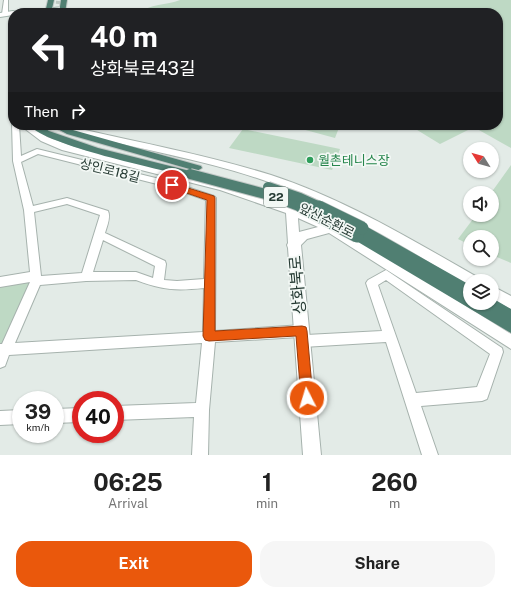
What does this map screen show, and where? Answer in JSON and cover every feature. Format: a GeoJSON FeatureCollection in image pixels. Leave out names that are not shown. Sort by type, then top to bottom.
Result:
{"type":"FeatureCollection","features":[{"type":"Feature","properties":{"kind":"highway","name":"앞산순환로"},"geometry":{"type":"LineString","coordinates":[[42,130],[46,133],[95,150],[193,171]]}},
{"type":"Feature","properties":{"kind":"highway","name":"앞산순환로"},"geometry":{"type":"LineString","coordinates":[[66,130],[273,196],[360,227],[463,288]]}},
{"type":"Feature","properties":{"kind":"highway","name":"앞산순환로"},"geometry":{"type":"LineString","coordinates":[[360,227],[463,298]]}},
{"type":"Feature","properties":{"kind":"highway"},"geometry":{"type":"LineString","coordinates":[[499,309],[511,316]]}},
{"type":"Feature","properties":{"kind":"highway","name":"앞산순환로"},"geometry":{"type":"LineString","coordinates":[[483,310],[511,326]]}},
{"type":"Feature","properties":{"kind":"street"},"geometry":{"type":"LineString","coordinates":[[2,15],[6,0]]}},
{"type":"Feature","properties":{"kind":"street"},"geometry":{"type":"LineString","coordinates":[[0,362],[3,350],[35,278],[29,210],[17,161],[15,130]]}},
{"type":"Feature","properties":{"kind":"street"},"geometry":{"type":"LineString","coordinates":[[31,130],[39,136],[58,145],[151,171],[248,195],[290,209],[333,231],[511,342]]}},
{"type":"Feature","properties":{"kind":"street"},"geometry":{"type":"LineString","coordinates":[[77,130],[246,170],[312,195],[360,227],[390,233],[463,276]]}},
{"type":"Feature","properties":{"kind":"street","name":"상인로18길"},"geometry":{"type":"LineString","coordinates":[[17,161],[37,151],[172,185],[211,198],[209,336],[202,410],[200,455]]}},
{"type":"Feature","properties":{"kind":"street","name":"상화북로"},"geometry":{"type":"LineString","coordinates":[[291,188],[290,209],[312,455]]}},
{"type":"Feature","properties":{"kind":"street"},"geometry":{"type":"LineString","coordinates":[[29,210],[67,201],[79,203],[105,213],[86,277]]}},
{"type":"Feature","properties":{"kind":"street"},"geometry":{"type":"LineString","coordinates":[[294,245],[303,235],[333,231],[342,221],[352,218],[360,227]]}},
{"type":"Feature","properties":{"kind":"street"},"geometry":{"type":"LineString","coordinates":[[99,234],[161,264],[158,284]]}},
{"type":"Feature","properties":{"kind":"street"},"geometry":{"type":"LineString","coordinates":[[412,400],[482,394],[497,352],[386,274],[372,283],[430,455]]}},
{"type":"Feature","properties":{"kind":"street"},"geometry":{"type":"LineString","coordinates":[[0,282],[35,278],[136,276],[158,284],[177,286],[210,283]]}},
{"type":"Feature","properties":{"kind":"street"},"geometry":{"type":"LineString","coordinates":[[499,296],[511,303]]}},
{"type":"Feature","properties":{"kind":"street"},"geometry":{"type":"LineString","coordinates":[[3,350],[209,336],[390,336]]}},
{"type":"Feature","properties":{"kind":"street"},"geometry":{"type":"LineString","coordinates":[[124,413],[202,410]]}},
{"type":"Feature","properties":{"kind":"street"},"geometry":{"type":"LineString","coordinates":[[0,418],[12,417]]}},
{"type":"Feature","properties":{"kind":"green space"},"geometry":{"type":"Polygon","coordinates":[[[180,0],[511,0],[511,148],[479,130],[503,130],[503,8],[148,8],[180,0]]]}},
{"type":"Feature","properties":{"kind":"green space","name":"월촌테니스장"},"geometry":{"type":"Polygon","coordinates":[[[242,130],[248,130],[340,149],[332,170],[229,148],[242,130]]]}},
{"type":"Feature","properties":{"kind":"green space"},"geometry":{"type":"Polygon","coordinates":[[[305,130],[338,130],[335,138],[305,130]]]}},
{"type":"Feature","properties":{"kind":"green space"},"geometry":{"type":"Polygon","coordinates":[[[417,130],[468,130],[440,144],[417,130]]]}},
{"type":"Feature","properties":{"kind":"green space"},"geometry":{"type":"Polygon","coordinates":[[[511,165],[511,263],[499,258],[499,230],[465,230],[471,222],[499,222],[499,186],[496,186],[511,165]]]}},
{"type":"Feature","properties":{"kind":"green space"},"geometry":{"type":"Polygon","coordinates":[[[463,232],[463,242],[458,239],[463,232]]]}},
{"type":"Feature","properties":{"kind":"green space"},"geometry":{"type":"Polygon","coordinates":[[[36,275],[0,350],[0,282],[36,275]]]}},
{"type":"Feature","properties":{"kind":"tunnel"},"geometry":{"type":"LineString","coordinates":[[58,8],[59,1]]}},
{"type":"Feature","properties":{"kind":"place","name":"월촌테니스장"},"geometry":{"type":"Point","coordinates":[310,160]}},
{"type":"Feature","properties":{"kind":"route"},"geometry":{"type":"LineString","coordinates":[[172,185],[211,198],[209,336],[302,331],[307,398]]}}]}
